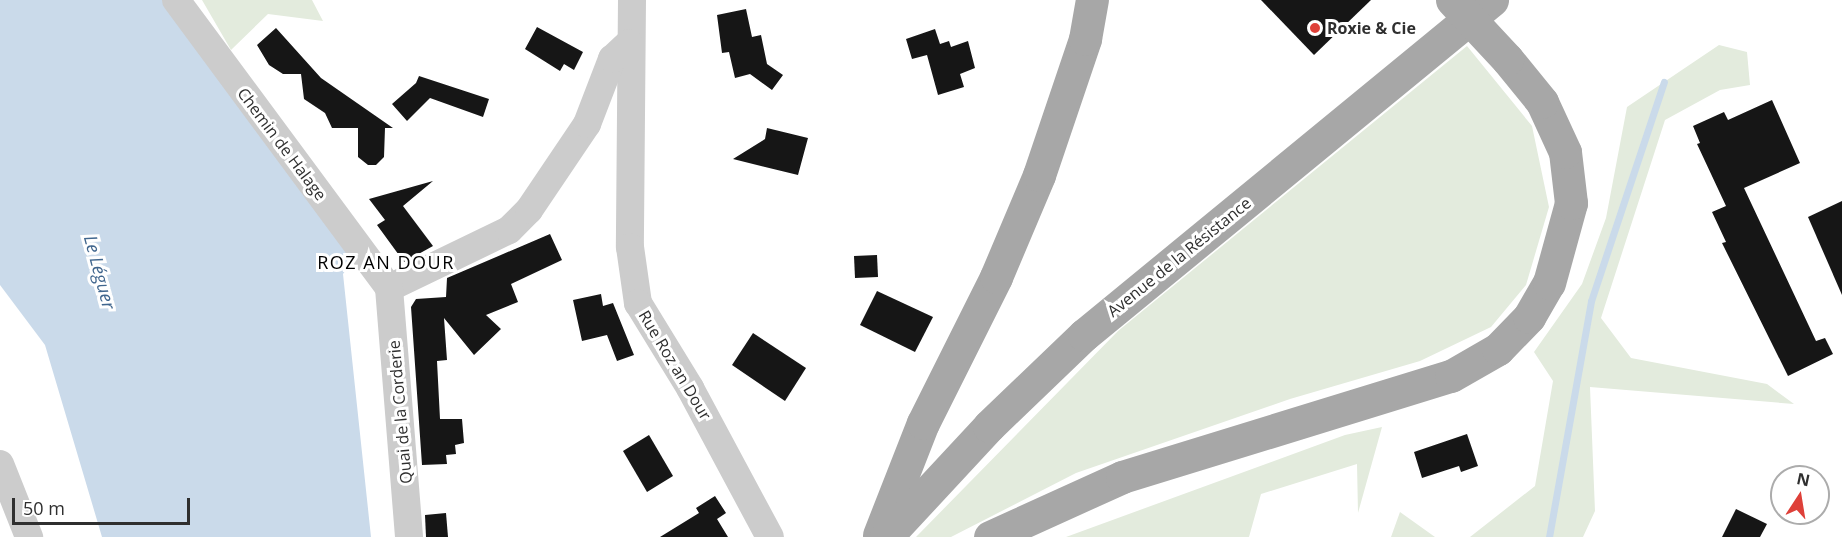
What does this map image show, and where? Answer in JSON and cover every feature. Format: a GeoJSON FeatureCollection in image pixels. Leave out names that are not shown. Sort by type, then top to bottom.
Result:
{"type":"FeatureCollection","features":[{"type":"Feature","properties":{"kind":"main road"},"geometry":{"type":"LineString","coordinates":[[878,537],[924,423],[996,277],[1039,175],[1085,39],[1092,0]]}},
{"type":"Feature","properties":{"kind":"main road"},"geometry":{"type":"LineString","coordinates":[[990,537],[1122,477],[1451,376],[1498,349],[1529,316],[1549,283],[1570,203],[1565,152],[1542,102],[1507,59],[1452,0]]}},
{"type":"Feature","properties":{"kind":"main road","name":"Avenue de la Résistance"},"geometry":{"type":"LineString","coordinates":[[886,537],[989,426],[1084,335],[1492,0]]}},
{"type":"Feature","properties":{"kind":"street","name":"Chemin de Halage"},"geometry":{"type":"LineString","coordinates":[[176,0],[389,288]]}},
{"type":"Feature","properties":{"kind":"street","name":"Rue Roz an Dour"},"geometry":{"type":"LineString","coordinates":[[632,0],[629,44],[633,61],[630,247],[638,303],[690,388],[770,537]]}},
{"type":"Feature","properties":{"kind":"street"},"geometry":{"type":"LineString","coordinates":[[389,288],[509,230],[529,210],[587,124],[612,59],[629,44]]}},
{"type":"Feature","properties":{"kind":"street","name":"Quai de la Corderie"},"geometry":{"type":"LineString","coordinates":[[389,288],[409,537]]}},
{"type":"Feature","properties":{"kind":"street"},"geometry":{"type":"LineString","coordinates":[[0,464],[29,537]]}},
{"type":"Feature","properties":{"kind":"shaded area"},"geometry":{"type":"Polygon","coordinates":[[[202,0],[312,0],[323,21],[268,14],[231,50],[202,0]]]}},
{"type":"Feature","properties":{"kind":"shaded area"},"geometry":{"type":"Polygon","coordinates":[[[1719,45],[1747,52],[1750,85],[1720,90],[1665,120],[1601,318],[1631,358],[1767,384],[1794,404],[1590,387],[1595,511],[1583,537],[1470,537],[1535,486],[1553,381],[1534,352],[1582,284],[1606,218],[1627,107],[1719,45]]]}},
{"type":"Feature","properties":{"kind":"shaded area"},"geometry":{"type":"Polygon","coordinates":[[[1467,46],[1532,126],[1549,207],[1526,285],[1491,327],[1420,361],[1290,399],[1076,473],[951,537],[916,537],[1118,331],[1467,46]]]}},
{"type":"Feature","properties":{"kind":"shaded area"},"geometry":{"type":"Polygon","coordinates":[[[1382,427],[1358,513],[1357,464],[1261,494],[1249,537],[1066,537],[1345,435],[1382,427]]]}},
{"type":"Feature","properties":{"kind":"shaded area"},"geometry":{"type":"Polygon","coordinates":[[[1400,512],[1435,537],[1391,537],[1400,512]]]}},
{"type":"Feature","properties":{"kind":"water","name":"Le Léguer"},"geometry":{"type":"Polygon","coordinates":[[[0,0],[163,0],[355,257],[343,274],[371,537],[102,537],[45,345],[0,285],[0,0]]]}},
{"type":"Feature","properties":{"kind":"building","name":"Roxie & Cie"},"geometry":{"type":"Polygon","coordinates":[[[1261,0],[1371,0],[1314,55],[1261,0]]]}},
{"type":"Feature","properties":{"kind":"building"},"geometry":{"type":"Polygon","coordinates":[[[746,9],[752,37],[761,35],[767,64],[783,75],[772,90],[750,74],[735,78],[729,52],[722,53],[717,15],[746,9]]]}},
{"type":"Feature","properties":{"kind":"building"},"geometry":{"type":"Polygon","coordinates":[[[537,27],[583,52],[574,70],[564,64],[560,71],[525,49],[537,27]]]}},
{"type":"Feature","properties":{"kind":"building"},"geometry":{"type":"Polygon","coordinates":[[[276,28],[321,78],[393,128],[385,128],[384,157],[376,165],[368,165],[358,157],[358,128],[332,128],[325,113],[304,99],[301,74],[283,74],[269,65],[257,45],[276,28]]]}},
{"type":"Feature","properties":{"kind":"building"},"geometry":{"type":"Polygon","coordinates":[[[935,29],[940,44],[949,41],[951,47],[968,41],[975,68],[960,74],[964,87],[938,95],[927,55],[912,59],[906,39],[935,29]]]}},
{"type":"Feature","properties":{"kind":"building"},"geometry":{"type":"Polygon","coordinates":[[[419,76],[489,99],[483,117],[430,98],[407,121],[392,104],[416,83],[419,76]]]}},
{"type":"Feature","properties":{"kind":"building"},"geometry":{"type":"Polygon","coordinates":[[[1772,100],[1800,163],[1744,188],[1816,341],[1825,338],[1833,354],[1788,376],[1722,243],[1726,242],[1712,212],[1726,206],[1697,144],[1700,143],[1693,126],[1724,112],[1728,120],[1772,100]]]}},
{"type":"Feature","properties":{"kind":"building"},"geometry":{"type":"Polygon","coordinates":[[[767,128],[808,138],[798,175],[733,159],[765,139],[767,128]]]}},
{"type":"Feature","properties":{"kind":"building"},"geometry":{"type":"Polygon","coordinates":[[[433,181],[403,206],[433,246],[404,262],[377,225],[385,220],[369,199],[433,181]]]}},
{"type":"Feature","properties":{"kind":"building"},"geometry":{"type":"Polygon","coordinates":[[[1842,201],[1842,295],[1808,217],[1842,201]]]}},
{"type":"Feature","properties":{"kind":"building"},"geometry":{"type":"Polygon","coordinates":[[[550,234],[562,260],[511,284],[518,302],[486,315],[501,329],[474,355],[444,318],[447,360],[437,361],[440,419],[462,419],[464,443],[455,445],[456,454],[446,455],[447,464],[422,465],[411,307],[416,299],[446,297],[447,278],[550,234]]]}},
{"type":"Feature","properties":{"kind":"building"},"geometry":{"type":"Polygon","coordinates":[[[877,255],[878,277],[855,278],[854,256],[877,255]]]}},
{"type":"Feature","properties":{"kind":"building"},"geometry":{"type":"Polygon","coordinates":[[[877,291],[933,317],[915,352],[860,325],[877,291]]]}},
{"type":"Feature","properties":{"kind":"building"},"geometry":{"type":"Polygon","coordinates":[[[601,294],[603,306],[613,303],[634,355],[617,361],[607,335],[582,341],[573,300],[601,294]]]}},
{"type":"Feature","properties":{"kind":"building"},"geometry":{"type":"Polygon","coordinates":[[[753,333],[806,368],[785,401],[732,365],[753,333]]]}},
{"type":"Feature","properties":{"kind":"building"},"geometry":{"type":"Polygon","coordinates":[[[1467,434],[1478,466],[1461,472],[1459,466],[1422,478],[1414,452],[1467,434]]]}},
{"type":"Feature","properties":{"kind":"building"},"geometry":{"type":"Polygon","coordinates":[[[649,435],[673,476],[647,492],[623,451],[649,435]]]}},
{"type":"Feature","properties":{"kind":"building"},"geometry":{"type":"Polygon","coordinates":[[[715,496],[726,513],[717,519],[728,537],[660,537],[699,513],[696,508],[715,496]]]}},
{"type":"Feature","properties":{"kind":"building"},"geometry":{"type":"Polygon","coordinates":[[[1736,509],[1767,524],[1760,537],[1722,537],[1736,509]]]}},
{"type":"Feature","properties":{"kind":"building"},"geometry":{"type":"Polygon","coordinates":[[[446,513],[448,537],[426,537],[425,515],[446,513]]]}},
{"type":"Feature","properties":{"kind":"waterway"},"geometry":{"type":"LineString","coordinates":[[1549,537],[1591,301],[1664,82]]}},
{"type":"Feature","properties":{"kind":"place","name":"Roxie & Cie"},"geometry":{"type":"Point","coordinates":[1315,28]}},
{"type":"Feature","properties":{"kind":"district","name":"ROZ AN DOUR"},"geometry":{"type":"Point","coordinates":[386,262]}}]}
